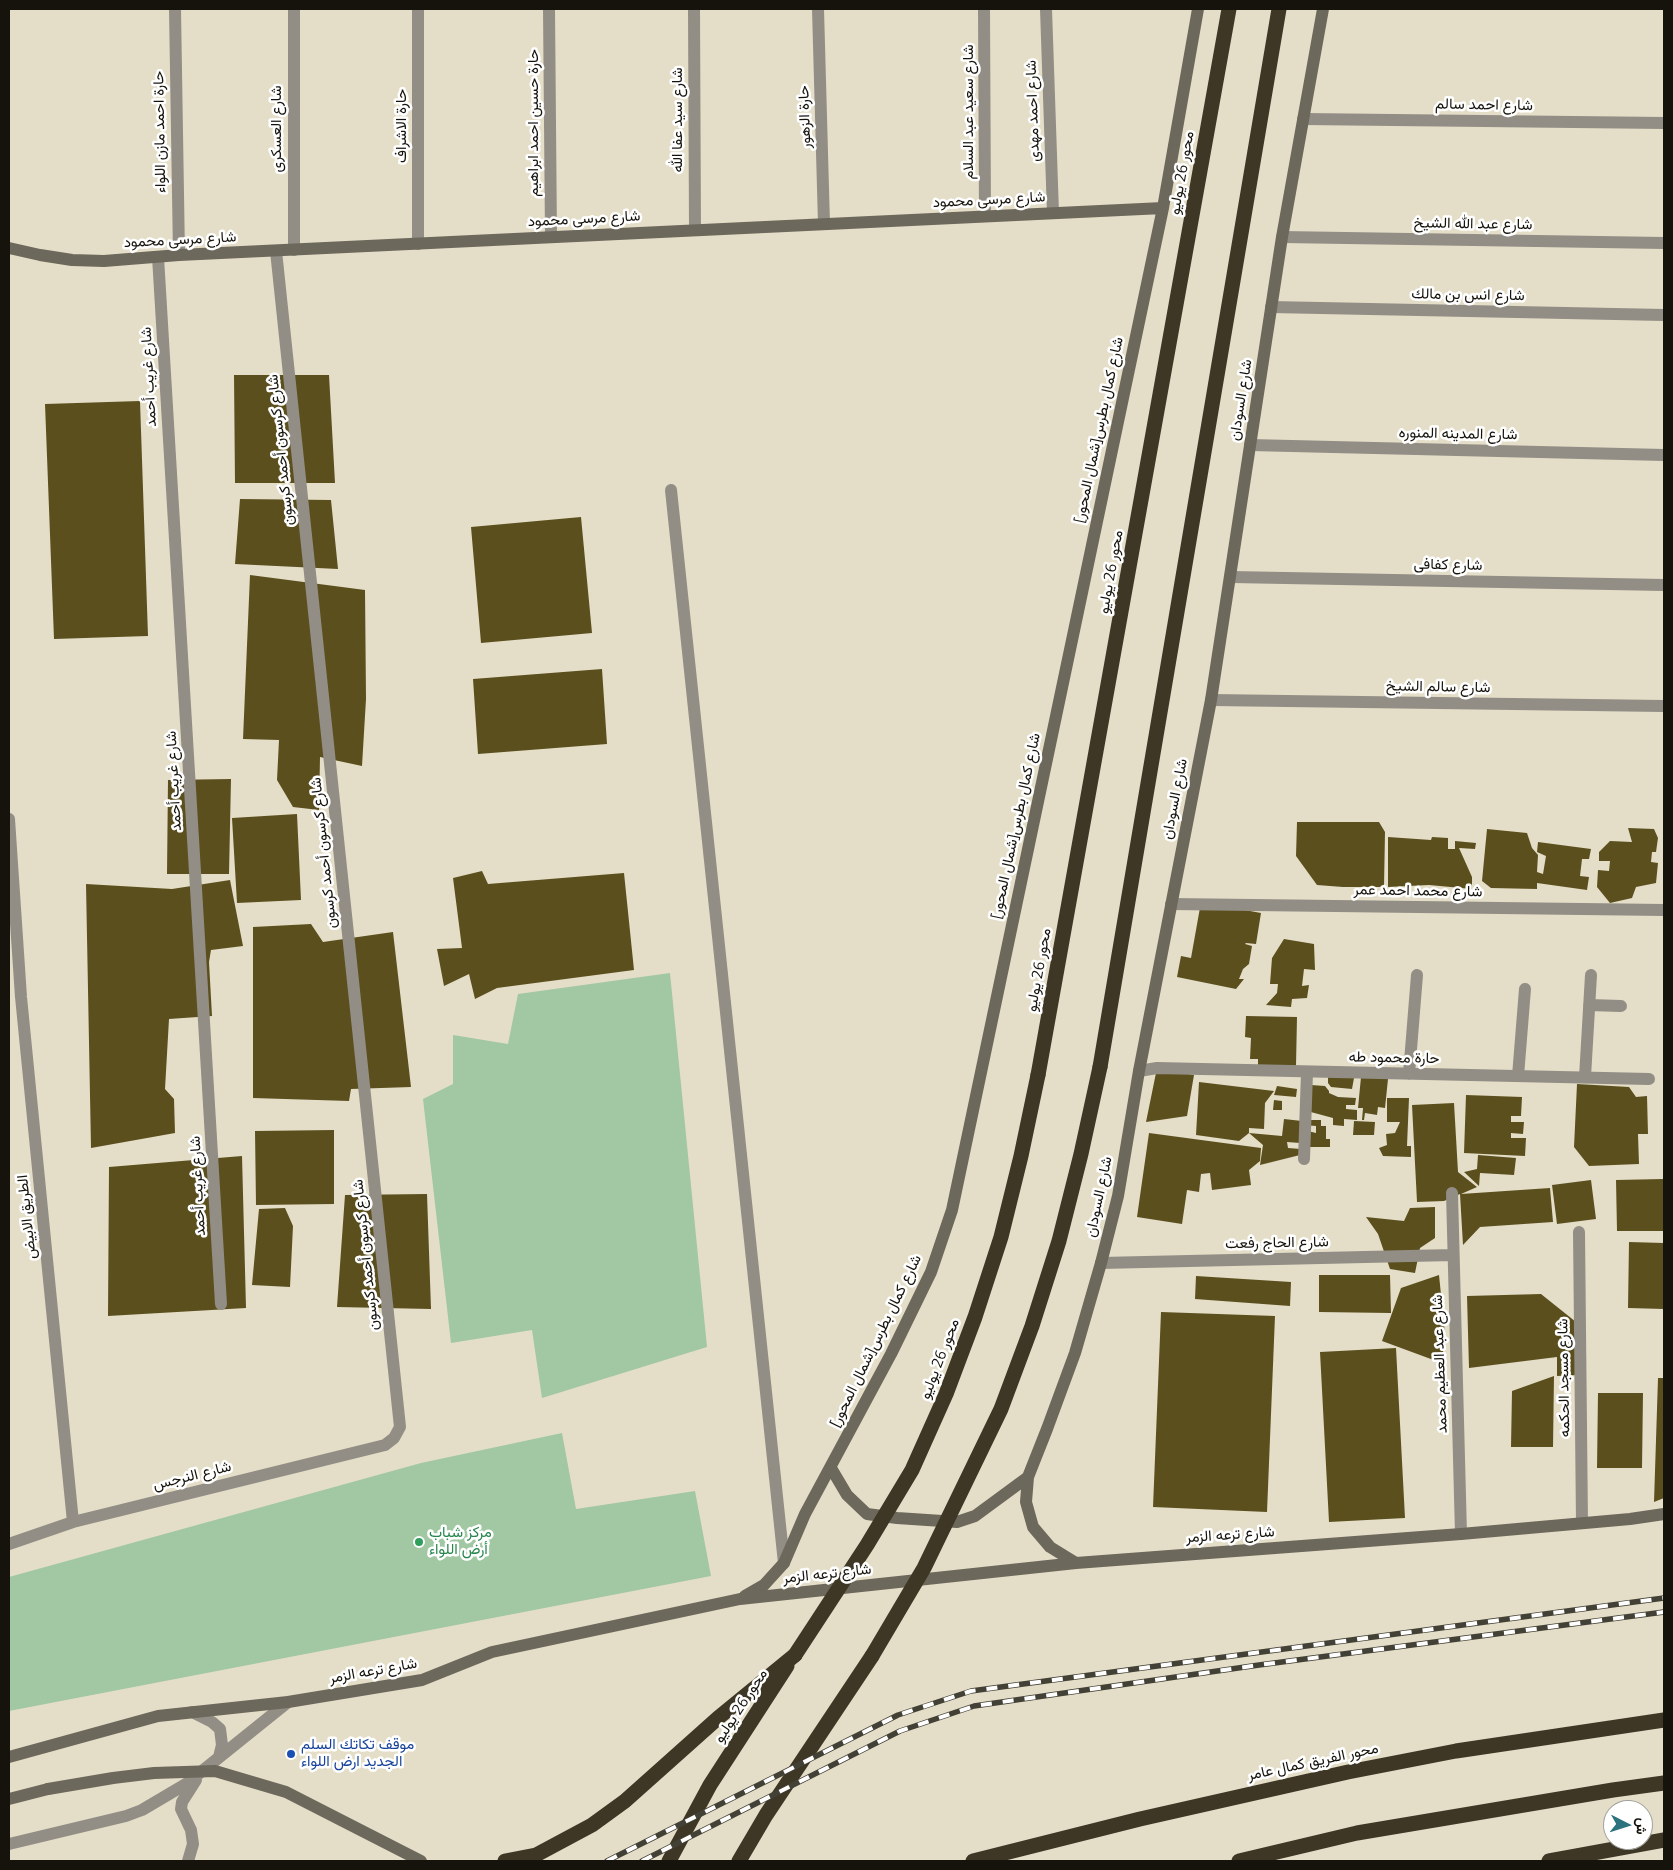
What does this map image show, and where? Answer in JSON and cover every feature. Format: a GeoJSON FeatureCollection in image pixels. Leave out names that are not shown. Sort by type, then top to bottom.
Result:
{"type":"FeatureCollection","features":[{"type":"Feature","properties":{"kind":"highway","name":"محور 26 يوليو"},"geometry":{"type":"LineString","coordinates":[[669,1861],[710,1785],[867,1544],[912,1470],[946,1394],[975,1316],[1001,1237],[1022,1156],[1038,1075],[1229,9]]}},
{"type":"Feature","properties":{"kind":"highway"},"geometry":{"type":"LineString","coordinates":[[739,1861],[766,1815],[872,1656],[924,1568],[1000,1409],[1032,1326],[1059,1241],[1100,1067],[1279,9]]}},
{"type":"Feature","properties":{"kind":"highway"},"geometry":{"type":"LineString","coordinates":[[505,1861],[536,1855],[592,1825],[625,1800],[718,1718],[795,1655]]}},
{"type":"Feature","properties":{"kind":"highway","name":"محور الفريق كمال عامر"},"geometry":{"type":"LineString","coordinates":[[973,1861],[1140,1819],[1348,1772],[1456,1751],[1664,1720]]}},
{"type":"Feature","properties":{"kind":"highway"},"geometry":{"type":"LineString","coordinates":[[1239,1861],[1356,1833],[1664,1783]]}},
{"type":"Feature","properties":{"kind":"highway"},"geometry":{"type":"LineString","coordinates":[[1549,1861],[1664,1840]]}},
{"type":"Feature","properties":{"kind":"street","name":"حارة احمد مازن اللواء"},"geometry":{"type":"LineString","coordinates":[[175,9],[179,256]]}},
{"type":"Feature","properties":{"kind":"street","name":"شارع العسكرى"},"geometry":{"type":"LineString","coordinates":[[294,9],[294,250]]}},
{"type":"Feature","properties":{"kind":"street","name":"حارة الاشراف"},"geometry":{"type":"LineString","coordinates":[[418,9],[418,244]]}},
{"type":"Feature","properties":{"kind":"street","name":"حارة حسين احمد ابراهيم"},"geometry":{"type":"LineString","coordinates":[[549,9],[551,237]]}},
{"type":"Feature","properties":{"kind":"street","name":"شارع سيد عفا الله"},"geometry":{"type":"LineString","coordinates":[[694,9],[695,230]]}},
{"type":"Feature","properties":{"kind":"street","name":"حارة الزهور"},"geometry":{"type":"LineString","coordinates":[[818,9],[824,224]]}},
{"type":"Feature","properties":{"kind":"street","name":"شارع سعيد عبد السلام"},"geometry":{"type":"LineString","coordinates":[[984,9],[985,216]]}},
{"type":"Feature","properties":{"kind":"street","name":"شارع احمد مهدى"},"geometry":{"type":"LineString","coordinates":[[1046,9],[1053,213]]}},
{"type":"Feature","properties":{"kind":"street","name":"شارع كمال بطرس[شمال المحور]"},"geometry":{"type":"LineString","coordinates":[[740,1599],[764,1585],[784,1563],[805,1514],[891,1354],[931,1272],[952,1210],[1163,208],[1198,9]]}},
{"type":"Feature","properties":{"kind":"street","name":"شارع السودان"},"geometry":{"type":"LineString","coordinates":[[1076,1563],[1050,1547],[1033,1527],[1026,1502],[1028,1477],[1075,1353],[1118,1196],[1139,1071],[1211,700],[1282,237],[1323,9]]}},
{"type":"Feature","properties":{"kind":"street","name":"شارع احمد سالم"},"geometry":{"type":"LineString","coordinates":[[1303,119],[1664,123]]}},
{"type":"Feature","properties":{"kind":"street","name":"شارع مرسى محمود"},"geometry":{"type":"LineString","coordinates":[[9,248],[72,260],[104,261],[551,237],[1163,208]]}},
{"type":"Feature","properties":{"kind":"street","name":"شارع عبد الله الشيخ"},"geometry":{"type":"LineString","coordinates":[[1282,237],[1664,243]]}},
{"type":"Feature","properties":{"kind":"street","name":"شارع كرسون أحمد كرسون"},"geometry":{"type":"LineString","coordinates":[[276,251],[399,1414],[400,1427],[394,1438],[385,1445]]}},
{"type":"Feature","properties":{"kind":"street","name":"شارع غريب أحمد"},"geometry":{"type":"LineString","coordinates":[[158,257],[221,1304]]}},
{"type":"Feature","properties":{"kind":"street","name":"شارع انس بن مالك"},"geometry":{"type":"LineString","coordinates":[[1271,307],[1664,315]]}},
{"type":"Feature","properties":{"kind":"street","name":"شارع المدينه المنوره"},"geometry":{"type":"LineString","coordinates":[[1250,445],[1664,455]]}},
{"type":"Feature","properties":{"kind":"street"},"geometry":{"type":"LineString","coordinates":[[671,490],[784,1563]]}},
{"type":"Feature","properties":{"kind":"street","name":"شارع كفافى"},"geometry":{"type":"LineString","coordinates":[[1231,577],[1664,585]]}},
{"type":"Feature","properties":{"kind":"street","name":"شارع سالم الشيخ"},"geometry":{"type":"LineString","coordinates":[[1211,700],[1664,706]]}},
{"type":"Feature","properties":{"kind":"street","name":"الطريق الابيض"},"geometry":{"type":"LineString","coordinates":[[9,819],[21,997],[73,1522]]}},
{"type":"Feature","properties":{"kind":"street","name":"شارع محمد احمد عمر"},"geometry":{"type":"LineString","coordinates":[[1171,904],[1664,910]]}},
{"type":"Feature","properties":{"kind":"street"},"geometry":{"type":"LineString","coordinates":[[1409,1074],[1417,975]]}},
{"type":"Feature","properties":{"kind":"street"},"geometry":{"type":"LineString","coordinates":[[1585,1077],[1591,975]]}},
{"type":"Feature","properties":{"kind":"street"},"geometry":{"type":"LineString","coordinates":[[1518,1076],[1525,989]]}},
{"type":"Feature","properties":{"kind":"street"},"geometry":{"type":"LineString","coordinates":[[1589,1005],[1621,1006]]}},
{"type":"Feature","properties":{"kind":"street","name":"حارة محمود طه"},"geometry":{"type":"LineString","coordinates":[[1139,1071],[1157,1068],[1307,1073],[1649,1079]]}},
{"type":"Feature","properties":{"kind":"street"},"geometry":{"type":"LineString","coordinates":[[1304,1159],[1307,1073]]}},
{"type":"Feature","properties":{"kind":"street","name":"شارع عبد العظيم محمد"},"geometry":{"type":"LineString","coordinates":[[1452,1192],[1461,1534]]}},
{"type":"Feature","properties":{"kind":"street","name":"شارع مسجد الحكمه"},"geometry":{"type":"LineString","coordinates":[[1579,1232],[1582,1523]]}},
{"type":"Feature","properties":{"kind":"street","name":"شارع الحاج رفعت"},"geometry":{"type":"LineString","coordinates":[[1101,1263],[1453,1255]]}},
{"type":"Feature","properties":{"kind":"street","name":"شارع النرجس"},"geometry":{"type":"LineString","coordinates":[[9,1544],[73,1522],[385,1445]]}},
{"type":"Feature","properties":{"kind":"street"},"geometry":{"type":"LineString","coordinates":[[831,1468],[846,1495],[867,1514],[958,1522],[975,1516],[1028,1477]]}},
{"type":"Feature","properties":{"kind":"street","name":"شارع ترعه الزمر"},"geometry":{"type":"LineString","coordinates":[[9,1757],[158,1716],[288,1702],[422,1680],[492,1652],[740,1599],[1076,1563],[1461,1534],[1664,1514]]}},
{"type":"Feature","properties":{"kind":"street"},"geometry":{"type":"LineString","coordinates":[[9,1844],[134,1813],[153,1804],[186,1784],[288,1702]]}},
{"type":"Feature","properties":{"kind":"street"},"geometry":{"type":"LineString","coordinates":[[192,1712],[212,1722],[220,1729],[222,1745],[220,1757]]}},
{"type":"Feature","properties":{"kind":"street"},"geometry":{"type":"LineString","coordinates":[[188,1861],[193,1844],[191,1830],[181,1809],[182,1802],[201,1771]]}},
{"type":"Feature","properties":{"kind":"street"},"geometry":{"type":"LineString","coordinates":[[9,1799],[48,1789],[113,1778],[154,1773],[215,1771],[286,1792],[421,1861]]}},
{"type":"Feature","properties":{"kind":"green space"},"geometry":{"type":"Polygon","coordinates":[[[670,973],[707,1347],[542,1398],[532,1330],[451,1343],[423,1099],[453,1084],[453,1035],[508,1044],[518,994],[670,973]]]}},
{"type":"Feature","properties":{"kind":"green space","name":"مركز شباب أرض اللواء"},"geometry":{"type":"Polygon","coordinates":[[[562,1433],[576,1509],[695,1491],[711,1576],[9,1711],[9,1577],[421,1463],[562,1433]]]}},
{"type":"Feature","properties":{"kind":"building"},"geometry":{"type":"Polygon","coordinates":[[[234,375],[329,375],[335,483],[235,483],[234,375]]]}},
{"type":"Feature","properties":{"kind":"building"},"geometry":{"type":"Polygon","coordinates":[[[140,401],[148,636],[54,639],[45,404],[140,401]]]}},
{"type":"Feature","properties":{"kind":"building"},"geometry":{"type":"Polygon","coordinates":[[[240,499],[331,500],[338,569],[235,564],[240,499]]]}},
{"type":"Feature","properties":{"kind":"building"},"geometry":{"type":"Polygon","coordinates":[[[581,517],[592,633],[481,643],[471,527],[581,517]]]}},
{"type":"Feature","properties":{"kind":"building"},"geometry":{"type":"Polygon","coordinates":[[[250,575],[365,590],[366,699],[362,766],[320,757],[319,810],[293,807],[277,780],[279,740],[243,739],[250,575]]]}},
{"type":"Feature","properties":{"kind":"building"},"geometry":{"type":"Polygon","coordinates":[[[602,669],[607,744],[478,754],[473,679],[602,669]]]}},
{"type":"Feature","properties":{"kind":"building"},"geometry":{"type":"Polygon","coordinates":[[[231,779],[229,874],[167,874],[168,780],[231,779]]]}},
{"type":"Feature","properties":{"kind":"building"},"geometry":{"type":"Polygon","coordinates":[[[297,814],[301,900],[237,903],[232,818],[297,814]]]}},
{"type":"Feature","properties":{"kind":"building"},"geometry":{"type":"Polygon","coordinates":[[[1297,822],[1379,822],[1385,832],[1384,887],[1317,885],[1296,856],[1297,822]]]}},
{"type":"Feature","properties":{"kind":"building"},"geometry":{"type":"Polygon","coordinates":[[[1628,828],[1654,829],[1658,838],[1656,852],[1652,852],[1651,862],[1658,863],[1656,883],[1636,887],[1632,898],[1610,903],[1597,887],[1598,870],[1609,871],[1610,861],[1599,861],[1599,852],[1610,841],[1632,842],[1628,828]]]}},
{"type":"Feature","properties":{"kind":"building"},"geometry":{"type":"Polygon","coordinates":[[[1487,829],[1527,833],[1532,848],[1538,855],[1537,872],[1543,874],[1546,856],[1537,852],[1538,842],[1591,849],[1589,859],[1582,859],[1580,876],[1589,877],[1587,890],[1537,883],[1537,889],[1491,888],[1482,881],[1487,829]]]}},
{"type":"Feature","properties":{"kind":"building"},"geometry":{"type":"Polygon","coordinates":[[[1388,837],[1431,840],[1432,837],[1448,838],[1448,849],[1455,849],[1455,841],[1476,843],[1475,849],[1459,848],[1472,877],[1472,889],[1429,885],[1388,887],[1388,837]]]}},
{"type":"Feature","properties":{"kind":"building"},"geometry":{"type":"Polygon","coordinates":[[[482,871],[488,884],[624,873],[634,970],[497,988],[475,999],[469,974],[444,986],[437,949],[462,948],[453,878],[482,871]]]}},
{"type":"Feature","properties":{"kind":"building"},"geometry":{"type":"Polygon","coordinates":[[[230,880],[243,946],[211,950],[209,962],[212,1016],[169,1019],[165,1089],[174,1099],[175,1133],[91,1148],[86,884],[172,889],[230,880]]]}},
{"type":"Feature","properties":{"kind":"building"},"geometry":{"type":"Polygon","coordinates":[[[1201,902],[1261,913],[1256,944],[1245,944],[1252,946],[1249,964],[1243,969],[1239,979],[1244,979],[1236,989],[1177,977],[1181,956],[1191,958],[1201,902]]]}},
{"type":"Feature","properties":{"kind":"building"},"geometry":{"type":"Polygon","coordinates":[[[311,924],[323,942],[393,932],[411,1087],[351,1089],[349,1101],[253,1098],[253,927],[311,924]]]}},
{"type":"Feature","properties":{"kind":"building"},"geometry":{"type":"Polygon","coordinates":[[[1284,939],[1314,944],[1315,970],[1304,969],[1302,986],[1309,985],[1307,998],[1292,999],[1291,1007],[1266,1005],[1277,993],[1278,984],[1270,984],[1272,958],[1284,939]]]}},
{"type":"Feature","properties":{"kind":"building"},"geometry":{"type":"Polygon","coordinates":[[[1246,1016],[1297,1017],[1296,1066],[1258,1065],[1258,1059],[1250,1059],[1251,1038],[1245,1037],[1246,1016]]]}},
{"type":"Feature","properties":{"kind":"building"},"geometry":{"type":"Polygon","coordinates":[[[1157,1068],[1194,1075],[1187,1116],[1146,1122],[1157,1068]]]}},
{"type":"Feature","properties":{"kind":"building"},"geometry":{"type":"Polygon","coordinates":[[[1328,1076],[1354,1078],[1352,1089],[1331,1087],[1328,1083],[1328,1076]]]}},
{"type":"Feature","properties":{"kind":"building"},"geometry":{"type":"Polygon","coordinates":[[[1361,1077],[1388,1079],[1385,1108],[1378,1107],[1377,1115],[1365,1113],[1364,1120],[1362,1120],[1363,1108],[1358,1108],[1361,1077]]]}},
{"type":"Feature","properties":{"kind":"building"},"geometry":{"type":"Polygon","coordinates":[[[1199,1082],[1274,1091],[1265,1103],[1264,1129],[1249,1128],[1249,1133],[1239,1141],[1196,1135],[1199,1082]]]}},
{"type":"Feature","properties":{"kind":"building"},"geometry":{"type":"Polygon","coordinates":[[[1577,1084],[1629,1087],[1636,1097],[1647,1096],[1648,1134],[1638,1134],[1639,1164],[1589,1166],[1574,1147],[1577,1084]]]}},
{"type":"Feature","properties":{"kind":"building"},"geometry":{"type":"Polygon","coordinates":[[[1311,1085],[1325,1086],[1329,1093],[1338,1097],[1356,1098],[1355,1105],[1346,1105],[1346,1109],[1357,1110],[1357,1120],[1344,1119],[1344,1126],[1333,1125],[1333,1118],[1307,1111],[1311,1085]]]}},
{"type":"Feature","properties":{"kind":"building"},"geometry":{"type":"Polygon","coordinates":[[[1277,1086],[1297,1089],[1296,1097],[1274,1095],[1277,1086]]]}},
{"type":"Feature","properties":{"kind":"building"},"geometry":{"type":"Polygon","coordinates":[[[1466,1095],[1522,1097],[1521,1116],[1511,1116],[1511,1122],[1524,1122],[1523,1134],[1511,1133],[1511,1138],[1526,1138],[1525,1156],[1464,1153],[1466,1095]]]}},
{"type":"Feature","properties":{"kind":"building"},"geometry":{"type":"Polygon","coordinates":[[[1387,1098],[1409,1098],[1407,1146],[1411,1146],[1411,1157],[1383,1156],[1379,1148],[1387,1145],[1386,1134],[1395,1133],[1400,1122],[1387,1122],[1387,1098]]]}},
{"type":"Feature","properties":{"kind":"building"},"geometry":{"type":"Polygon","coordinates":[[[1274,1100],[1282,1101],[1282,1110],[1273,1110],[1274,1100]]]}},
{"type":"Feature","properties":{"kind":"building"},"geometry":{"type":"Polygon","coordinates":[[[1454,1103],[1458,1172],[1477,1187],[1461,1194],[1550,1188],[1553,1222],[1480,1227],[1463,1245],[1460,1194],[1444,1201],[1417,1202],[1412,1105],[1454,1103]]]}},
{"type":"Feature","properties":{"kind":"building"},"geometry":{"type":"Polygon","coordinates":[[[1284,1119],[1302,1121],[1300,1143],[1287,1142],[1288,1148],[1301,1149],[1300,1155],[1260,1165],[1263,1145],[1249,1133],[1282,1136],[1284,1119]]]}},
{"type":"Feature","properties":{"kind":"building"},"geometry":{"type":"Polygon","coordinates":[[[1304,1120],[1321,1120],[1321,1126],[1326,1126],[1326,1139],[1330,1139],[1330,1147],[1302,1147],[1308,1131],[1316,1133],[1316,1126],[1303,1125],[1304,1120]]]}},
{"type":"Feature","properties":{"kind":"building"},"geometry":{"type":"Polygon","coordinates":[[[1354,1121],[1375,1122],[1374,1135],[1353,1135],[1354,1121]]]}},
{"type":"Feature","properties":{"kind":"building"},"geometry":{"type":"Polygon","coordinates":[[[334,1130],[334,1204],[256,1205],[255,1131],[334,1130]]]}},
{"type":"Feature","properties":{"kind":"building"},"geometry":{"type":"Polygon","coordinates":[[[1149,1133],[1261,1148],[1260,1161],[1249,1170],[1251,1185],[1212,1190],[1210,1173],[1201,1174],[1199,1192],[1187,1190],[1182,1224],[1137,1217],[1149,1133]]]}},
{"type":"Feature","properties":{"kind":"building"},"geometry":{"type":"Polygon","coordinates":[[[1478,1155],[1516,1158],[1514,1175],[1480,1173],[1479,1186],[1464,1172],[1477,1169],[1478,1155]]]}},
{"type":"Feature","properties":{"kind":"building"},"geometry":{"type":"Polygon","coordinates":[[[242,1156],[246,1308],[108,1316],[109,1167],[242,1156]]]}},
{"type":"Feature","properties":{"kind":"building"},"geometry":{"type":"Polygon","coordinates":[[[1663,1179],[1664,1231],[1617,1231],[1616,1180],[1663,1179]]]}},
{"type":"Feature","properties":{"kind":"building"},"geometry":{"type":"Polygon","coordinates":[[[1591,1180],[1596,1219],[1557,1224],[1552,1185],[1591,1180]]]}},
{"type":"Feature","properties":{"kind":"building"},"geometry":{"type":"Polygon","coordinates":[[[427,1194],[431,1309],[337,1307],[345,1195],[427,1194]]]}},
{"type":"Feature","properties":{"kind":"building"},"geometry":{"type":"Polygon","coordinates":[[[1435,1207],[1435,1238],[1420,1248],[1415,1273],[1390,1269],[1378,1234],[1366,1217],[1404,1221],[1410,1208],[1435,1207]]]}},
{"type":"Feature","properties":{"kind":"building"},"geometry":{"type":"Polygon","coordinates":[[[285,1208],[293,1226],[290,1287],[252,1285],[259,1209],[285,1208]]]}},
{"type":"Feature","properties":{"kind":"building"},"geometry":{"type":"Polygon","coordinates":[[[1629,1242],[1664,1243],[1664,1309],[1628,1308],[1629,1242]]]}},
{"type":"Feature","properties":{"kind":"building"},"geometry":{"type":"Polygon","coordinates":[[[1319,1275],[1390,1275],[1391,1313],[1319,1312],[1319,1275]]]}},
{"type":"Feature","properties":{"kind":"building"},"geometry":{"type":"Polygon","coordinates":[[[1439,1275],[1446,1344],[1439,1362],[1382,1341],[1401,1288],[1439,1275]]]}},
{"type":"Feature","properties":{"kind":"building"},"geometry":{"type":"Polygon","coordinates":[[[1196,1276],[1291,1282],[1290,1306],[1195,1299],[1196,1276]]]}},
{"type":"Feature","properties":{"kind":"building"},"geometry":{"type":"Polygon","coordinates":[[[1541,1294],[1576,1322],[1578,1375],[1557,1376],[1557,1357],[1469,1368],[1467,1296],[1541,1294]]]}},
{"type":"Feature","properties":{"kind":"building"},"geometry":{"type":"Polygon","coordinates":[[[1161,1312],[1275,1316],[1267,1512],[1153,1507],[1161,1312]]]}},
{"type":"Feature","properties":{"kind":"building"},"geometry":{"type":"Polygon","coordinates":[[[1396,1348],[1405,1518],[1329,1522],[1320,1352],[1396,1348]]]}},
{"type":"Feature","properties":{"kind":"building"},"geometry":{"type":"Polygon","coordinates":[[[1554,1376],[1553,1447],[1511,1447],[1512,1391],[1554,1376]]]}},
{"type":"Feature","properties":{"kind":"building"},"geometry":{"type":"Polygon","coordinates":[[[1658,1378],[1664,1378],[1664,1498],[1654,1502],[1658,1378]]]}},
{"type":"Feature","properties":{"kind":"building"},"geometry":{"type":"Polygon","coordinates":[[[1598,1393],[1643,1393],[1642,1468],[1597,1468],[1598,1393]]]}},
{"type":"Feature","properties":{"kind":"railway"},"geometry":{"type":"LineString","coordinates":[[607,1861],[898,1715],[971,1691],[1664,1598]]}},
{"type":"Feature","properties":{"kind":"railway"},"geometry":{"type":"LineString","coordinates":[[642,1861],[900,1731],[974,1706],[1259,1665],[1664,1612]]}},
{"type":"Feature","properties":{"kind":"place","name":"مركز شباب أرض اللواء"},"geometry":{"type":"Point","coordinates":[419,1542]}},
{"type":"Feature","properties":{"kind":"place","name":"موقف تكاتك السلم الجديد ارض اللواء"},"geometry":{"type":"Point","coordinates":[291,1754]}}]}
